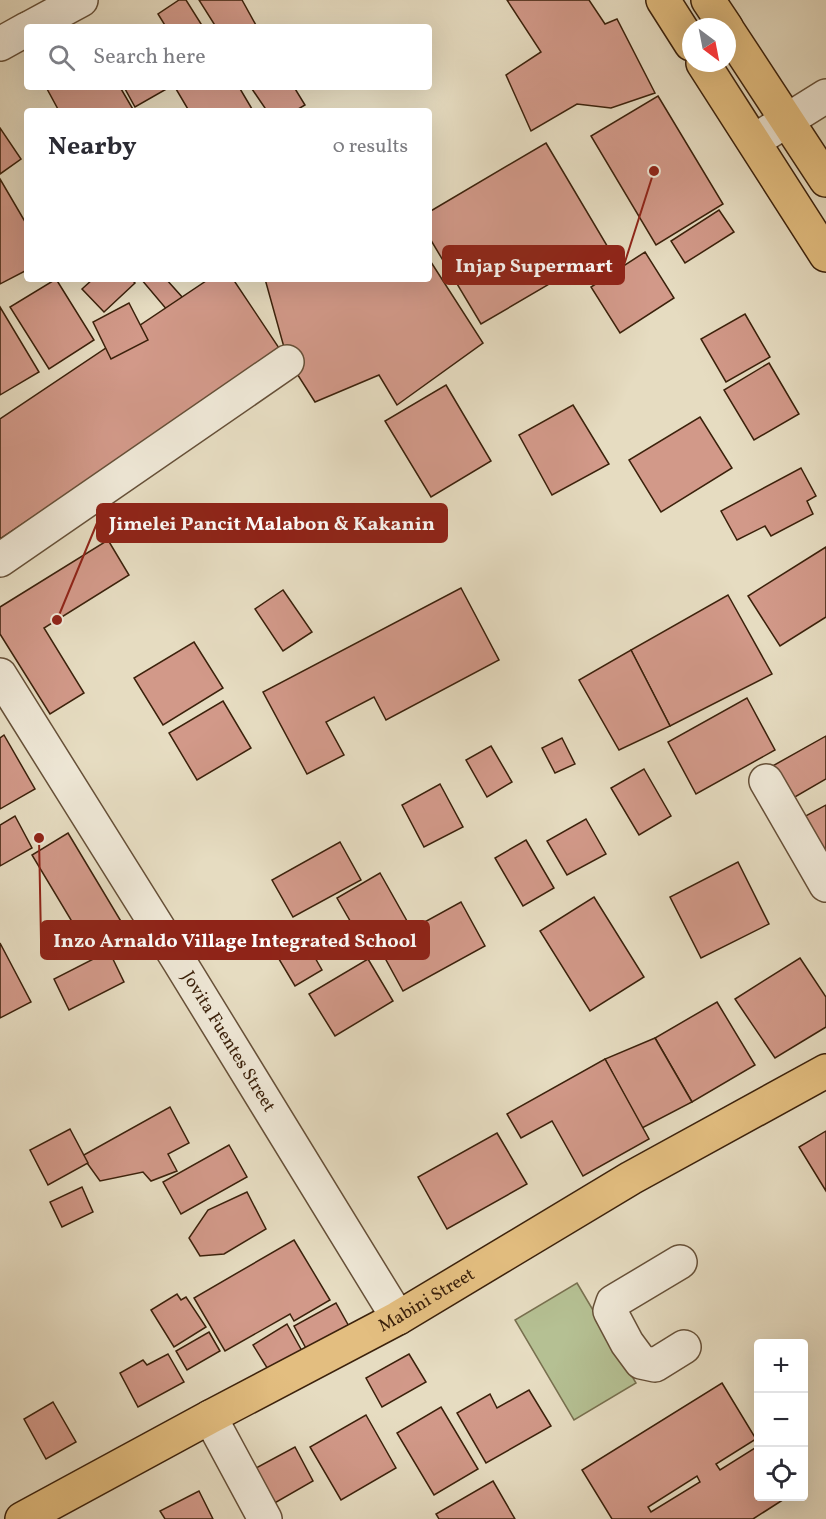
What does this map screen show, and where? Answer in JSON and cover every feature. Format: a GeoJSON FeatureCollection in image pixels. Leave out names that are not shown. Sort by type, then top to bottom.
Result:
{"type":"FeatureCollection","features":[{"type":"Feature","properties":{"kind":"main road"},"geometry":{"type":"LineString","coordinates":[[663,0],[682,30]]}},
{"type":"Feature","properties":{"kind":"main road"},"geometry":{"type":"LineString","coordinates":[[708,0],[720,18]]}},
{"type":"Feature","properties":{"kind":"main road"},"geometry":{"type":"LineString","coordinates":[[736,43],[826,180]]}},
{"type":"Feature","properties":{"kind":"main road"},"geometry":{"type":"LineString","coordinates":[[710,72],[826,255]]}},
{"type":"Feature","properties":{"kind":"main road","name":"Mabini Street"},"geometry":{"type":"LineString","coordinates":[[22,1519],[398,1318],[630,1178],[826,1071]]}},
{"type":"Feature","properties":{"kind":"street"},"geometry":{"type":"LineString","coordinates":[[37,24],[81,0]]}},
{"type":"Feature","properties":{"kind":"street"},"geometry":{"type":"LineString","coordinates":[[0,44],[24,31]]}},
{"type":"Feature","properties":{"kind":"street"},"geometry":{"type":"LineString","coordinates":[[754,141],[826,96]]}},
{"type":"Feature","properties":{"kind":"street"},"geometry":{"type":"LineString","coordinates":[[0,560],[287,362]]}},
{"type":"Feature","properties":{"kind":"street","name":"Jovita Fuentes Street"},"geometry":{"type":"LineString","coordinates":[[0,675],[398,1318]]}},
{"type":"Feature","properties":{"kind":"street"},"geometry":{"type":"LineString","coordinates":[[766,781],[826,885]]}},
{"type":"Feature","properties":{"kind":"street"},"geometry":{"type":"LineString","coordinates":[[680,1262],[614,1302],[610,1311],[627,1343],[641,1362],[655,1365],[684,1347]]}},
{"type":"Feature","properties":{"kind":"street"},"geometry":{"type":"LineString","coordinates":[[210,1417],[265,1519]]}},
{"type":"Feature","properties":{"kind":"green space"},"geometry":{"type":"Polygon","coordinates":[[[577,1283],[636,1383],[574,1420],[515,1320],[577,1283]]]}},
{"type":"Feature","properties":{"kind":"building"},"geometry":{"type":"Polygon","coordinates":[[[179,0],[186,0],[201,24],[164,24],[158,14],[179,0]]]}},
{"type":"Feature","properties":{"kind":"building"},"geometry":{"type":"Polygon","coordinates":[[[199,0],[242,0],[255,24],[214,24],[199,0]]]}},
{"type":"Feature","properties":{"kind":"building"},"geometry":{"type":"Polygon","coordinates":[[[507,0],[589,0],[605,24],[617,19],[655,93],[611,108],[577,104],[531,131],[506,75],[541,52],[507,0]]]}},
{"type":"Feature","properties":{"kind":"building"},"geometry":{"type":"Polygon","coordinates":[[[48,90],[122,90],[132,108],[57,108],[48,90]]]}},
{"type":"Feature","properties":{"kind":"building"},"geometry":{"type":"Polygon","coordinates":[[[126,90],[165,90],[135,107],[126,90]]]}},
{"type":"Feature","properties":{"kind":"building"},"geometry":{"type":"Polygon","coordinates":[[[177,90],[241,90],[251,108],[187,108],[177,90]]]}},
{"type":"Feature","properties":{"kind":"building"},"geometry":{"type":"Polygon","coordinates":[[[253,90],[296,90],[305,105],[300,108],[265,108],[253,90]]]}},
{"type":"Feature","properties":{"kind":"building"},"geometry":{"type":"Polygon","coordinates":[[[658,96],[723,204],[656,245],[591,136],[658,96]]]}},
{"type":"Feature","properties":{"kind":"building"},"geometry":{"type":"Polygon","coordinates":[[[0,128],[21,159],[0,174],[0,128]]]}},
{"type":"Feature","properties":{"kind":"building"},"geometry":{"type":"Polygon","coordinates":[[[546,143],[609,249],[481,324],[432,242],[432,210],[546,143]]]}},
{"type":"Feature","properties":{"kind":"building"},"geometry":{"type":"Polygon","coordinates":[[[0,179],[24,220],[24,272],[0,284],[0,179]]]}},
{"type":"Feature","properties":{"kind":"building"},"geometry":{"type":"Polygon","coordinates":[[[719,210],[734,232],[685,263],[671,241],[719,210]]]}},
{"type":"Feature","properties":{"kind":"building"},"geometry":{"type":"Polygon","coordinates":[[[645,252],[674,298],[620,333],[591,287],[645,252]]]}},
{"type":"Feature","properties":{"kind":"building"},"geometry":{"type":"Polygon","coordinates":[[[432,264],[483,343],[397,405],[379,375],[315,402],[287,358],[266,282],[432,282],[432,264]]]}},
{"type":"Feature","properties":{"kind":"building"},"geometry":{"type":"Polygon","coordinates":[[[51,282],[58,282],[94,340],[49,369],[10,307],[51,282]]]}},
{"type":"Feature","properties":{"kind":"building"},"geometry":{"type":"Polygon","coordinates":[[[90,282],[135,283],[104,312],[82,289],[90,282]]]}},
{"type":"Feature","properties":{"kind":"building"},"geometry":{"type":"Polygon","coordinates":[[[144,282],[169,282],[183,298],[168,311],[144,282]]]}},
{"type":"Feature","properties":{"kind":"building"},"geometry":{"type":"Polygon","coordinates":[[[205,282],[235,282],[281,351],[0,539],[0,419],[205,282]]]}},
{"type":"Feature","properties":{"kind":"building"},"geometry":{"type":"Polygon","coordinates":[[[129,303],[148,340],[111,359],[93,322],[129,303]]]}},
{"type":"Feature","properties":{"kind":"building"},"geometry":{"type":"Polygon","coordinates":[[[0,307],[39,372],[0,395],[0,307]]]}},
{"type":"Feature","properties":{"kind":"building"},"geometry":{"type":"Polygon","coordinates":[[[745,314],[770,357],[726,382],[701,339],[745,314]]]}},
{"type":"Feature","properties":{"kind":"building"},"geometry":{"type":"Polygon","coordinates":[[[769,363],[799,414],[754,440],[724,390],[769,363]]]}},
{"type":"Feature","properties":{"kind":"building"},"geometry":{"type":"Polygon","coordinates":[[[446,385],[491,461],[431,497],[385,421],[446,385]]]}},
{"type":"Feature","properties":{"kind":"building"},"geometry":{"type":"Polygon","coordinates":[[[573,405],[609,464],[552,495],[519,435],[573,405]]]}},
{"type":"Feature","properties":{"kind":"building"},"geometry":{"type":"Polygon","coordinates":[[[700,417],[732,468],[661,512],[629,460],[700,417]]]}},
{"type":"Feature","properties":{"kind":"building"},"geometry":{"type":"Polygon","coordinates":[[[801,468],[816,496],[807,501],[813,514],[771,536],[765,526],[737,540],[721,511],[801,468]]]}},
{"type":"Feature","properties":{"kind":"building"},"geometry":{"type":"Polygon","coordinates":[[[108,540],[129,575],[44,628],[84,693],[50,714],[0,634],[0,607],[108,540]]]}},
{"type":"Feature","properties":{"kind":"building"},"geometry":{"type":"Polygon","coordinates":[[[826,547],[826,617],[780,646],[748,596],[826,547]]]}},
{"type":"Feature","properties":{"kind":"building"},"geometry":{"type":"Polygon","coordinates":[[[461,588],[499,660],[386,720],[374,697],[326,722],[344,755],[307,774],[263,692],[461,588]]]}},
{"type":"Feature","properties":{"kind":"building"},"geometry":{"type":"Polygon","coordinates":[[[283,590],[312,632],[283,651],[255,609],[283,590]]]}},
{"type":"Feature","properties":{"kind":"building"},"geometry":{"type":"Polygon","coordinates":[[[728,595],[772,674],[670,726],[631,650],[728,595]]]}},
{"type":"Feature","properties":{"kind":"building"},"geometry":{"type":"Polygon","coordinates":[[[194,642],[223,688],[163,725],[134,678],[194,642]]]}},
{"type":"Feature","properties":{"kind":"building"},"geometry":{"type":"Polygon","coordinates":[[[631,650],[670,726],[619,750],[579,680],[631,650]]]}},
{"type":"Feature","properties":{"kind":"building"},"geometry":{"type":"Polygon","coordinates":[[[747,698],[775,750],[696,794],[668,742],[747,698]]]}},
{"type":"Feature","properties":{"kind":"building"},"geometry":{"type":"Polygon","coordinates":[[[223,701],[251,748],[197,780],[169,733],[223,701]]]}},
{"type":"Feature","properties":{"kind":"building"},"geometry":{"type":"Polygon","coordinates":[[[4,735],[35,789],[0,809],[0,738],[4,735]]]}},
{"type":"Feature","properties":{"kind":"building"},"geometry":{"type":"Polygon","coordinates":[[[826,736],[826,779],[788,801],[769,768],[826,736]]]}},
{"type":"Feature","properties":{"kind":"building"},"geometry":{"type":"Polygon","coordinates":[[[562,738],[575,764],[555,773],[542,748],[562,738]]]}},
{"type":"Feature","properties":{"kind":"building"},"geometry":{"type":"Polygon","coordinates":[[[491,746],[512,782],[487,797],[466,760],[491,746]]]}},
{"type":"Feature","properties":{"kind":"building"},"geometry":{"type":"Polygon","coordinates":[[[644,769],[671,816],[639,835],[611,788],[644,769]]]}},
{"type":"Feature","properties":{"kind":"building"},"geometry":{"type":"Polygon","coordinates":[[[440,784],[463,827],[424,847],[402,805],[440,784]]]}},
{"type":"Feature","properties":{"kind":"building"},"geometry":{"type":"Polygon","coordinates":[[[826,805],[826,866],[800,819],[826,805]]]}},
{"type":"Feature","properties":{"kind":"building"},"geometry":{"type":"Polygon","coordinates":[[[15,816],[32,848],[0,866],[0,825],[15,816]]]}},
{"type":"Feature","properties":{"kind":"building"},"geometry":{"type":"Polygon","coordinates":[[[586,819],[606,854],[567,875],[547,841],[586,819]]]}},
{"type":"Feature","properties":{"kind":"building"},"geometry":{"type":"Polygon","coordinates":[[[68,833],[128,933],[92,955],[32,855],[68,833]]]}},
{"type":"Feature","properties":{"kind":"building"},"geometry":{"type":"Polygon","coordinates":[[[526,840],[554,888],[523,906],[495,858],[526,840]]]}},
{"type":"Feature","properties":{"kind":"building"},"geometry":{"type":"Polygon","coordinates":[[[340,842],[361,880],[293,917],[272,880],[340,842]]]}},
{"type":"Feature","properties":{"kind":"building"},"geometry":{"type":"Polygon","coordinates":[[[738,862],[769,924],[701,958],[670,897],[738,862]]]}},
{"type":"Feature","properties":{"kind":"building"},"geometry":{"type":"Polygon","coordinates":[[[380,873],[407,921],[364,945],[337,898],[380,873]]]}},
{"type":"Feature","properties":{"kind":"building"},"geometry":{"type":"Polygon","coordinates":[[[594,897],[644,977],[590,1011],[540,931],[594,897]]]}},
{"type":"Feature","properties":{"kind":"building"},"geometry":{"type":"Polygon","coordinates":[[[461,902],[485,946],[403,991],[379,947],[461,902]]]}},
{"type":"Feature","properties":{"kind":"building"},"geometry":{"type":"Polygon","coordinates":[[[298,928],[322,970],[295,986],[270,944],[298,928]]]}},
{"type":"Feature","properties":{"kind":"building"},"geometry":{"type":"Polygon","coordinates":[[[0,943],[31,1002],[0,1018],[0,943]]]}},
{"type":"Feature","properties":{"kind":"building"},"geometry":{"type":"Polygon","coordinates":[[[109,951],[124,982],[69,1010],[54,979],[109,951]]]}},
{"type":"Feature","properties":{"kind":"building"},"geometry":{"type":"Polygon","coordinates":[[[800,958],[826,997],[826,1027],[775,1058],[735,999],[800,958]]]}},
{"type":"Feature","properties":{"kind":"building"},"geometry":{"type":"Polygon","coordinates":[[[368,959],[393,1001],[335,1036],[309,994],[368,959]]]}},
{"type":"Feature","properties":{"kind":"building"},"geometry":{"type":"Polygon","coordinates":[[[717,1002],[755,1065],[692,1102],[655,1038],[717,1002]]]}},
{"type":"Feature","properties":{"kind":"building"},"geometry":{"type":"Polygon","coordinates":[[[655,1038],[692,1102],[642,1128],[605,1059],[655,1038]]]}},
{"type":"Feature","properties":{"kind":"building"},"geometry":{"type":"Polygon","coordinates":[[[605,1059],[649,1139],[583,1176],[552,1121],[521,1138],[507,1114],[605,1059]]]}},
{"type":"Feature","properties":{"kind":"building"},"geometry":{"type":"Polygon","coordinates":[[[170,1107],[189,1143],[168,1154],[177,1171],[151,1181],[143,1172],[100,1181],[82,1156],[170,1107]]]}},
{"type":"Feature","properties":{"kind":"building"},"geometry":{"type":"Polygon","coordinates":[[[70,1129],[88,1163],[48,1185],[30,1150],[70,1129]]]}},
{"type":"Feature","properties":{"kind":"building"},"geometry":{"type":"Polygon","coordinates":[[[826,1131],[826,1191],[799,1147],[826,1131]]]}},
{"type":"Feature","properties":{"kind":"building"},"geometry":{"type":"Polygon","coordinates":[[[497,1133],[527,1184],[447,1229],[418,1177],[497,1133]]]}},
{"type":"Feature","properties":{"kind":"building"},"geometry":{"type":"Polygon","coordinates":[[[229,1145],[247,1177],[181,1214],[163,1182],[229,1145]]]}},
{"type":"Feature","properties":{"kind":"building"},"geometry":{"type":"Polygon","coordinates":[[[82,1187],[93,1212],[62,1227],[50,1202],[82,1187]]]}},
{"type":"Feature","properties":{"kind":"building"},"geometry":{"type":"Polygon","coordinates":[[[247,1192],[266,1229],[224,1254],[200,1256],[189,1238],[208,1210],[247,1192]]]}},
{"type":"Feature","properties":{"kind":"building"},"geometry":{"type":"Polygon","coordinates":[[[294,1240],[330,1300],[294,1321],[290,1314],[225,1351],[194,1298],[294,1240]]]}},
{"type":"Feature","properties":{"kind":"building"},"geometry":{"type":"Polygon","coordinates":[[[177,1294],[181,1300],[186,1297],[206,1327],[174,1347],[151,1310],[177,1294]]]}},
{"type":"Feature","properties":{"kind":"building"},"geometry":{"type":"Polygon","coordinates":[[[336,1303],[351,1330],[308,1352],[294,1326],[336,1303]]]}},
{"type":"Feature","properties":{"kind":"building"},"geometry":{"type":"Polygon","coordinates":[[[287,1324],[302,1351],[269,1371],[253,1345],[287,1324]]]}},
{"type":"Feature","properties":{"kind":"building"},"geometry":{"type":"Polygon","coordinates":[[[209,1332],[220,1351],[187,1370],[176,1351],[209,1332]]]}},
{"type":"Feature","properties":{"kind":"building"},"geometry":{"type":"Polygon","coordinates":[[[168,1354],[184,1382],[138,1407],[120,1373],[143,1360],[147,1365],[168,1354]]]}},
{"type":"Feature","properties":{"kind":"building"},"geometry":{"type":"Polygon","coordinates":[[[409,1354],[426,1382],[382,1407],[366,1378],[409,1354]]]}},
{"type":"Feature","properties":{"kind":"building"},"geometry":{"type":"Polygon","coordinates":[[[722,1383],[754,1436],[754,1440],[716,1464],[720,1470],[754,1449],[754,1501],[781,1501],[753,1519],[612,1519],[582,1470],[722,1383]],[[697,1476],[648,1507],[651,1512],[700,1482],[697,1476]]]}},
{"type":"Feature","properties":{"kind":"building"},"geometry":{"type":"Polygon","coordinates":[[[529,1390],[551,1426],[486,1463],[457,1413],[490,1394],[497,1408],[529,1390]]]}},
{"type":"Feature","properties":{"kind":"building"},"geometry":{"type":"Polygon","coordinates":[[[53,1402],[76,1442],[46,1459],[24,1419],[53,1402]]]}},
{"type":"Feature","properties":{"kind":"building"},"geometry":{"type":"Polygon","coordinates":[[[441,1407],[478,1469],[434,1495],[397,1433],[441,1407]]]}},
{"type":"Feature","properties":{"kind":"building"},"geometry":{"type":"Polygon","coordinates":[[[366,1415],[396,1468],[341,1500],[310,1447],[366,1415]]]}},
{"type":"Feature","properties":{"kind":"building"},"geometry":{"type":"Polygon","coordinates":[[[295,1447],[313,1481],[266,1508],[247,1473],[295,1447]]]}},
{"type":"Feature","properties":{"kind":"building"},"geometry":{"type":"Polygon","coordinates":[[[493,1481],[515,1519],[439,1519],[436,1514],[493,1481]]]}},
{"type":"Feature","properties":{"kind":"building"},"geometry":{"type":"Polygon","coordinates":[[[199,1491],[213,1519],[165,1519],[160,1511],[199,1491]]]}},
{"type":"Feature","properties":{"kind":"place","name":"Injap Supermart"},"geometry":{"type":"Point","coordinates":[654,171]}},
{"type":"Feature","properties":{"kind":"place","name":"Jimelei Pancit Malabon & Kakanin"},"geometry":{"type":"Point","coordinates":[57,620]}},
{"type":"Feature","properties":{"kind":"place","name":"Inzo Arnaldo Village Integrated School"},"geometry":{"type":"Point","coordinates":[39,838]}}]}
